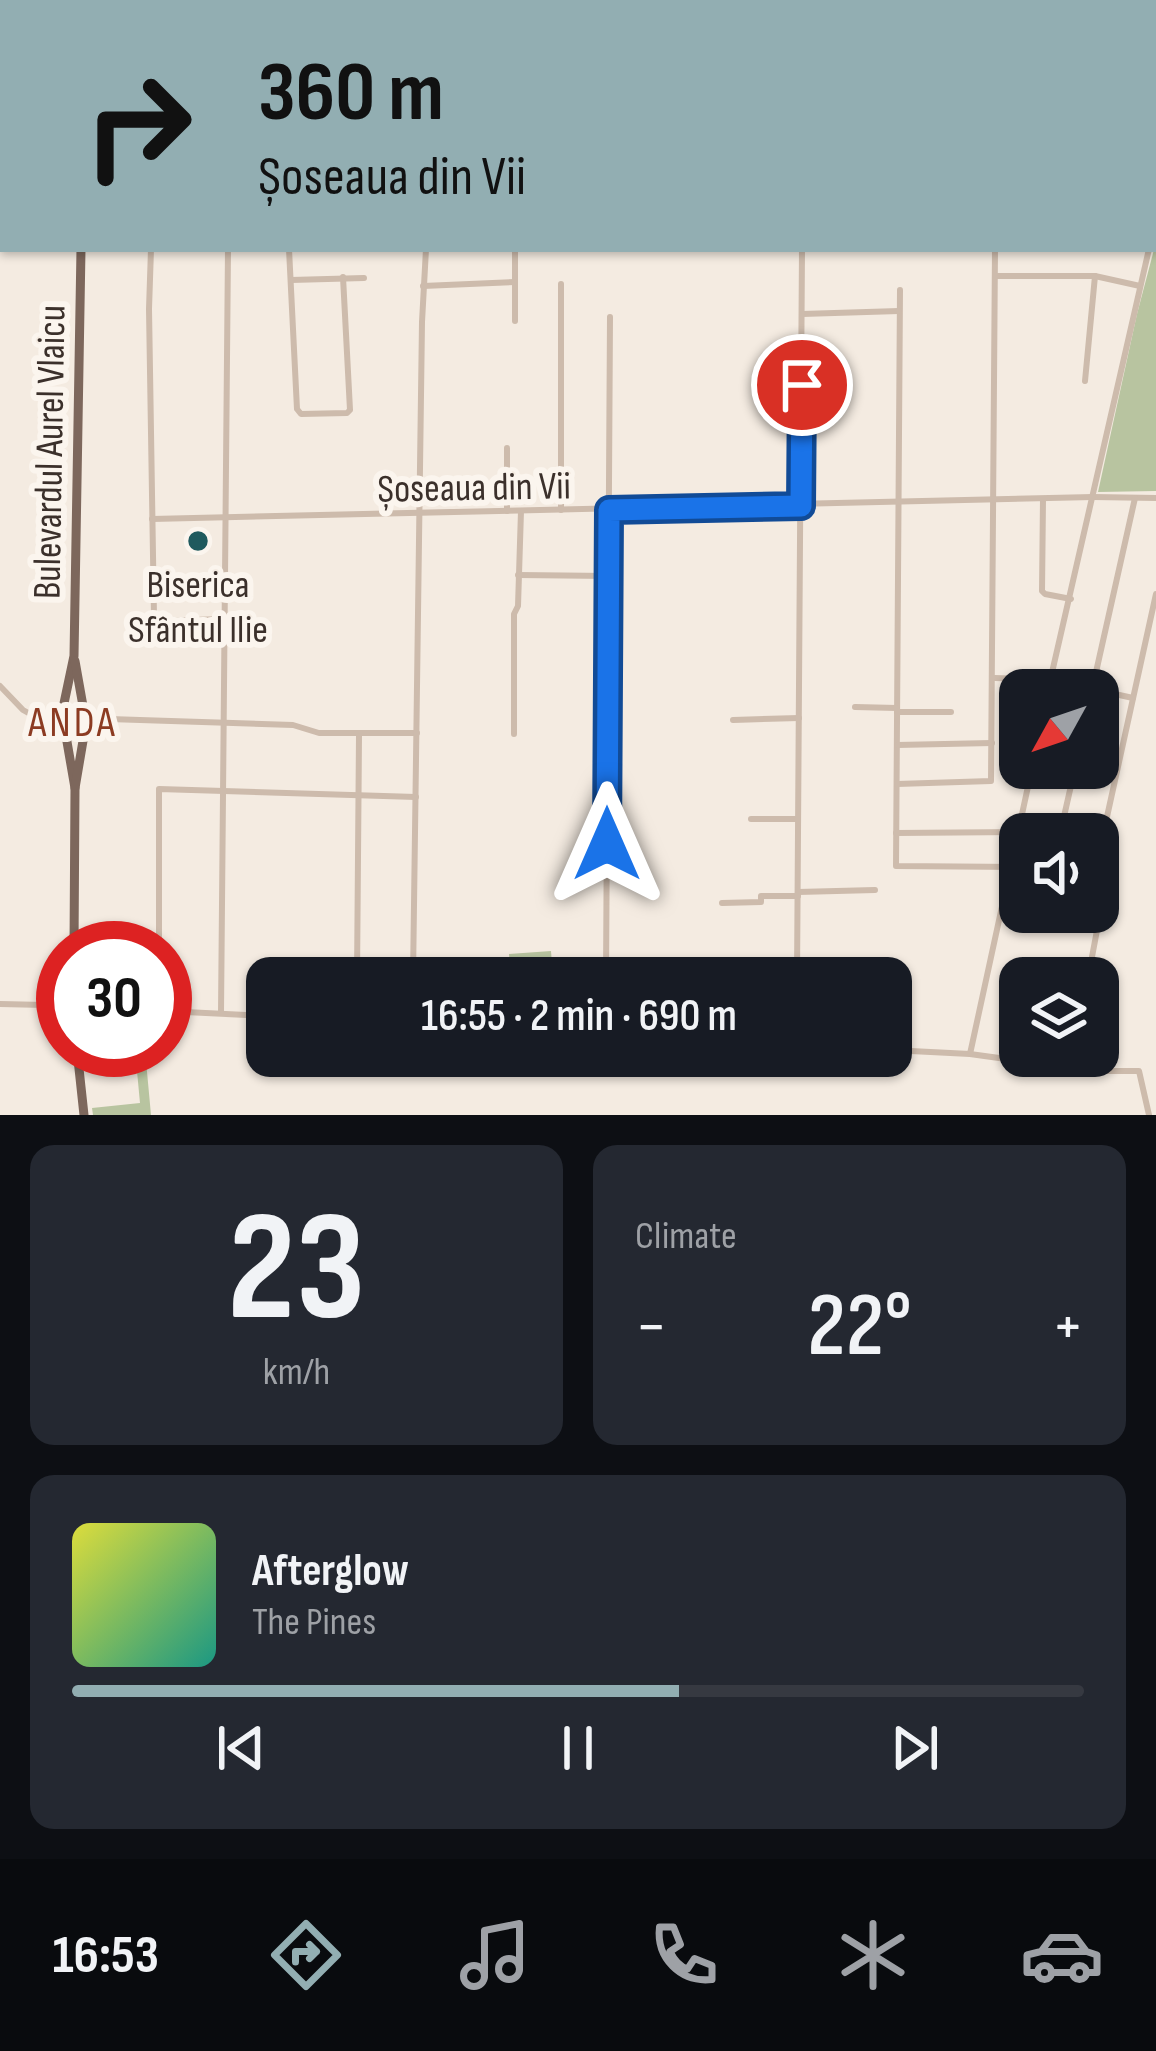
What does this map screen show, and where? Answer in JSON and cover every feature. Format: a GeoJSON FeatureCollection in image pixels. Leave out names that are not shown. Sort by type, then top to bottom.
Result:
{"type":"FeatureCollection","features":[{"type":"Feature","properties":{"kind":"main road","name":"Bulevardul Aurel Vlaicu"},"geometry":{"type":"LineString","coordinates":[[61,709],[74,656],[81,252]]}},
{"type":"Feature","properties":{"kind":"main road","name":"Bulevardul Aurel Vlaicu"},"geometry":{"type":"LineString","coordinates":[[74,656],[86,709]]}},
{"type":"Feature","properties":{"kind":"main road"},"geometry":{"type":"LineString","coordinates":[[74,921],[75,788],[91,721],[86,709],[72,704],[61,709],[57,720],[75,788]]}},
{"type":"Feature","properties":{"kind":"main road"},"geometry":{"type":"LineString","coordinates":[[63,733],[73,738],[86,733]]}},
{"type":"Feature","properties":{"kind":"main road"},"geometry":{"type":"LineString","coordinates":[[80,1077],[84,1115]]}},
{"type":"Feature","properties":{"kind":"street"},"geometry":{"type":"LineString","coordinates":[[151,252],[154,617],[224,620]]}},
{"type":"Feature","properties":{"kind":"street"},"geometry":{"type":"LineString","coordinates":[[221,1014],[227,252]]}},
{"type":"Feature","properties":{"kind":"street"},"geometry":{"type":"LineString","coordinates":[[289,252],[296,409],[301,414],[350,410],[343,277]]}},
{"type":"Feature","properties":{"kind":"street"},"geometry":{"type":"LineString","coordinates":[[413,957],[426,252]]}},
{"type":"Feature","properties":{"kind":"street"},"geometry":{"type":"LineString","coordinates":[[515,252],[515,321]]}},
{"type":"Feature","properties":{"kind":"street"},"geometry":{"type":"LineString","coordinates":[[797,957],[802,252]]}},
{"type":"Feature","properties":{"kind":"street"},"geometry":{"type":"LineString","coordinates":[[896,784],[991,781],[995,252]]}},
{"type":"Feature","properties":{"kind":"street"},"geometry":{"type":"LineString","coordinates":[[1054,669],[1147,252]]}},
{"type":"Feature","properties":{"kind":"street"},"geometry":{"type":"LineString","coordinates":[[995,276],[1095,276],[1141,286]]}},
{"type":"Feature","properties":{"kind":"street"},"geometry":{"type":"LineString","coordinates":[[1085,381],[1095,276]]}},
{"type":"Feature","properties":{"kind":"street"},"geometry":{"type":"LineString","coordinates":[[291,280],[364,278]]}},
{"type":"Feature","properties":{"kind":"street"},"geometry":{"type":"LineString","coordinates":[[424,286],[515,282]]}},
{"type":"Feature","properties":{"kind":"street"},"geometry":{"type":"LineString","coordinates":[[561,284],[561,510]]}},
{"type":"Feature","properties":{"kind":"street"},"geometry":{"type":"LineString","coordinates":[[900,290],[896,866],[999,867]]}},
{"type":"Feature","properties":{"kind":"street"},"geometry":{"type":"LineString","coordinates":[[802,314],[899,311]]}},
{"type":"Feature","properties":{"kind":"street"},"geometry":{"type":"LineString","coordinates":[[606,957],[610,317]]}},
{"type":"Feature","properties":{"kind":"street"},"geometry":{"type":"LineString","coordinates":[[507,448],[507,511]]}},
{"type":"Feature","properties":{"kind":"street"},"geometry":{"type":"LineString","coordinates":[[1097,669],[1135,498]]}},
{"type":"Feature","properties":{"kind":"street","name":"Șoseaua din Vii"},"geometry":{"type":"LineString","coordinates":[[152,520],[1156,498]]}},
{"type":"Feature","properties":{"kind":"street"},"geometry":{"type":"LineString","coordinates":[[1043,499],[1042,591],[1071,599]]}},
{"type":"Feature","properties":{"kind":"street"},"geometry":{"type":"LineString","coordinates":[[514,734],[514,614],[521,511]]}},
{"type":"Feature","properties":{"kind":"street"},"geometry":{"type":"LineString","coordinates":[[518,575],[609,576]]}},
{"type":"Feature","properties":{"kind":"street"},"geometry":{"type":"LineString","coordinates":[[1108,813],[1156,594]]}},
{"type":"Feature","properties":{"kind":"street"},"geometry":{"type":"LineString","coordinates":[[993,678],[999,678]]}},
{"type":"Feature","properties":{"kind":"street"},"geometry":{"type":"LineString","coordinates":[[0,686],[23,710],[63,733]]}},
{"type":"Feature","properties":{"kind":"street"},"geometry":{"type":"LineString","coordinates":[[1119,695],[1133,698]]}},
{"type":"Feature","properties":{"kind":"street"},"geometry":{"type":"LineString","coordinates":[[855,707],[950,712]]}},
{"type":"Feature","properties":{"kind":"street"},"geometry":{"type":"LineString","coordinates":[[34,717],[61,709]]}},
{"type":"Feature","properties":{"kind":"street"},"geometry":{"type":"LineString","coordinates":[[86,709],[109,719],[292,724],[319,733],[417,733]]}},
{"type":"Feature","properties":{"kind":"street"},"geometry":{"type":"LineString","coordinates":[[733,720],[799,718]]}},
{"type":"Feature","properties":{"kind":"street"},"geometry":{"type":"LineString","coordinates":[[86,733],[109,719]]}},
{"type":"Feature","properties":{"kind":"street"},"geometry":{"type":"LineString","coordinates":[[357,957],[359,734]]}},
{"type":"Feature","properties":{"kind":"street"},"geometry":{"type":"LineString","coordinates":[[896,745],[992,743]]}},
{"type":"Feature","properties":{"kind":"street"},"geometry":{"type":"LineString","coordinates":[[159,921],[159,789],[416,797]]}},
{"type":"Feature","properties":{"kind":"street"},"geometry":{"type":"LineString","coordinates":[[751,819],[798,819]]}},
{"type":"Feature","properties":{"kind":"street"},"geometry":{"type":"LineString","coordinates":[[896,833],[999,832]]}},
{"type":"Feature","properties":{"kind":"street"},"geometry":{"type":"LineString","coordinates":[[722,903],[761,902],[761,896],[875,890]]}},
{"type":"Feature","properties":{"kind":"street"},"geometry":{"type":"LineString","coordinates":[[970,1054],[999,918]]}},
{"type":"Feature","properties":{"kind":"street"},"geometry":{"type":"LineString","coordinates":[[0,1004],[36,1005]]}},
{"type":"Feature","properties":{"kind":"street"},"geometry":{"type":"LineString","coordinates":[[192,1012],[246,1015]]}},
{"type":"Feature","properties":{"kind":"street"},"geometry":{"type":"LineString","coordinates":[[912,1051],[999,1058]]}},
{"type":"Feature","properties":{"kind":"street"},"geometry":{"type":"LineString","coordinates":[[1119,1070],[1138,1071],[1149,1115]]}},
{"type":"Feature","properties":{"kind":"green space"},"geometry":{"type":"Polygon","coordinates":[[[1156,252],[1156,491],[1098,492],[1137,314],[1156,252]]]}},
{"type":"Feature","properties":{"kind":"green space"},"geometry":{"type":"Polygon","coordinates":[[[551,951],[551,957],[509,957],[551,951]]]}},
{"type":"Feature","properties":{"kind":"green space"},"geometry":{"type":"Polygon","coordinates":[[[138,1077],[147,1077],[151,1115],[93,1115],[92,1108],[140,1103],[138,1077]]]}},
{"type":"Feature","properties":{"kind":"place","name":"Biserica Sfântul Ilie"},"geometry":{"type":"Point","coordinates":[198,541]}},
{"type":"Feature","properties":{"kind":"district","name":"ANDA"},"geometry":{"type":"Point","coordinates":[73,721]}},
{"type":"Feature","properties":{"kind":"route"},"geometry":{"type":"LineString","coordinates":[[607,844],[609,510],[801,506],[802,385]]}}]}
